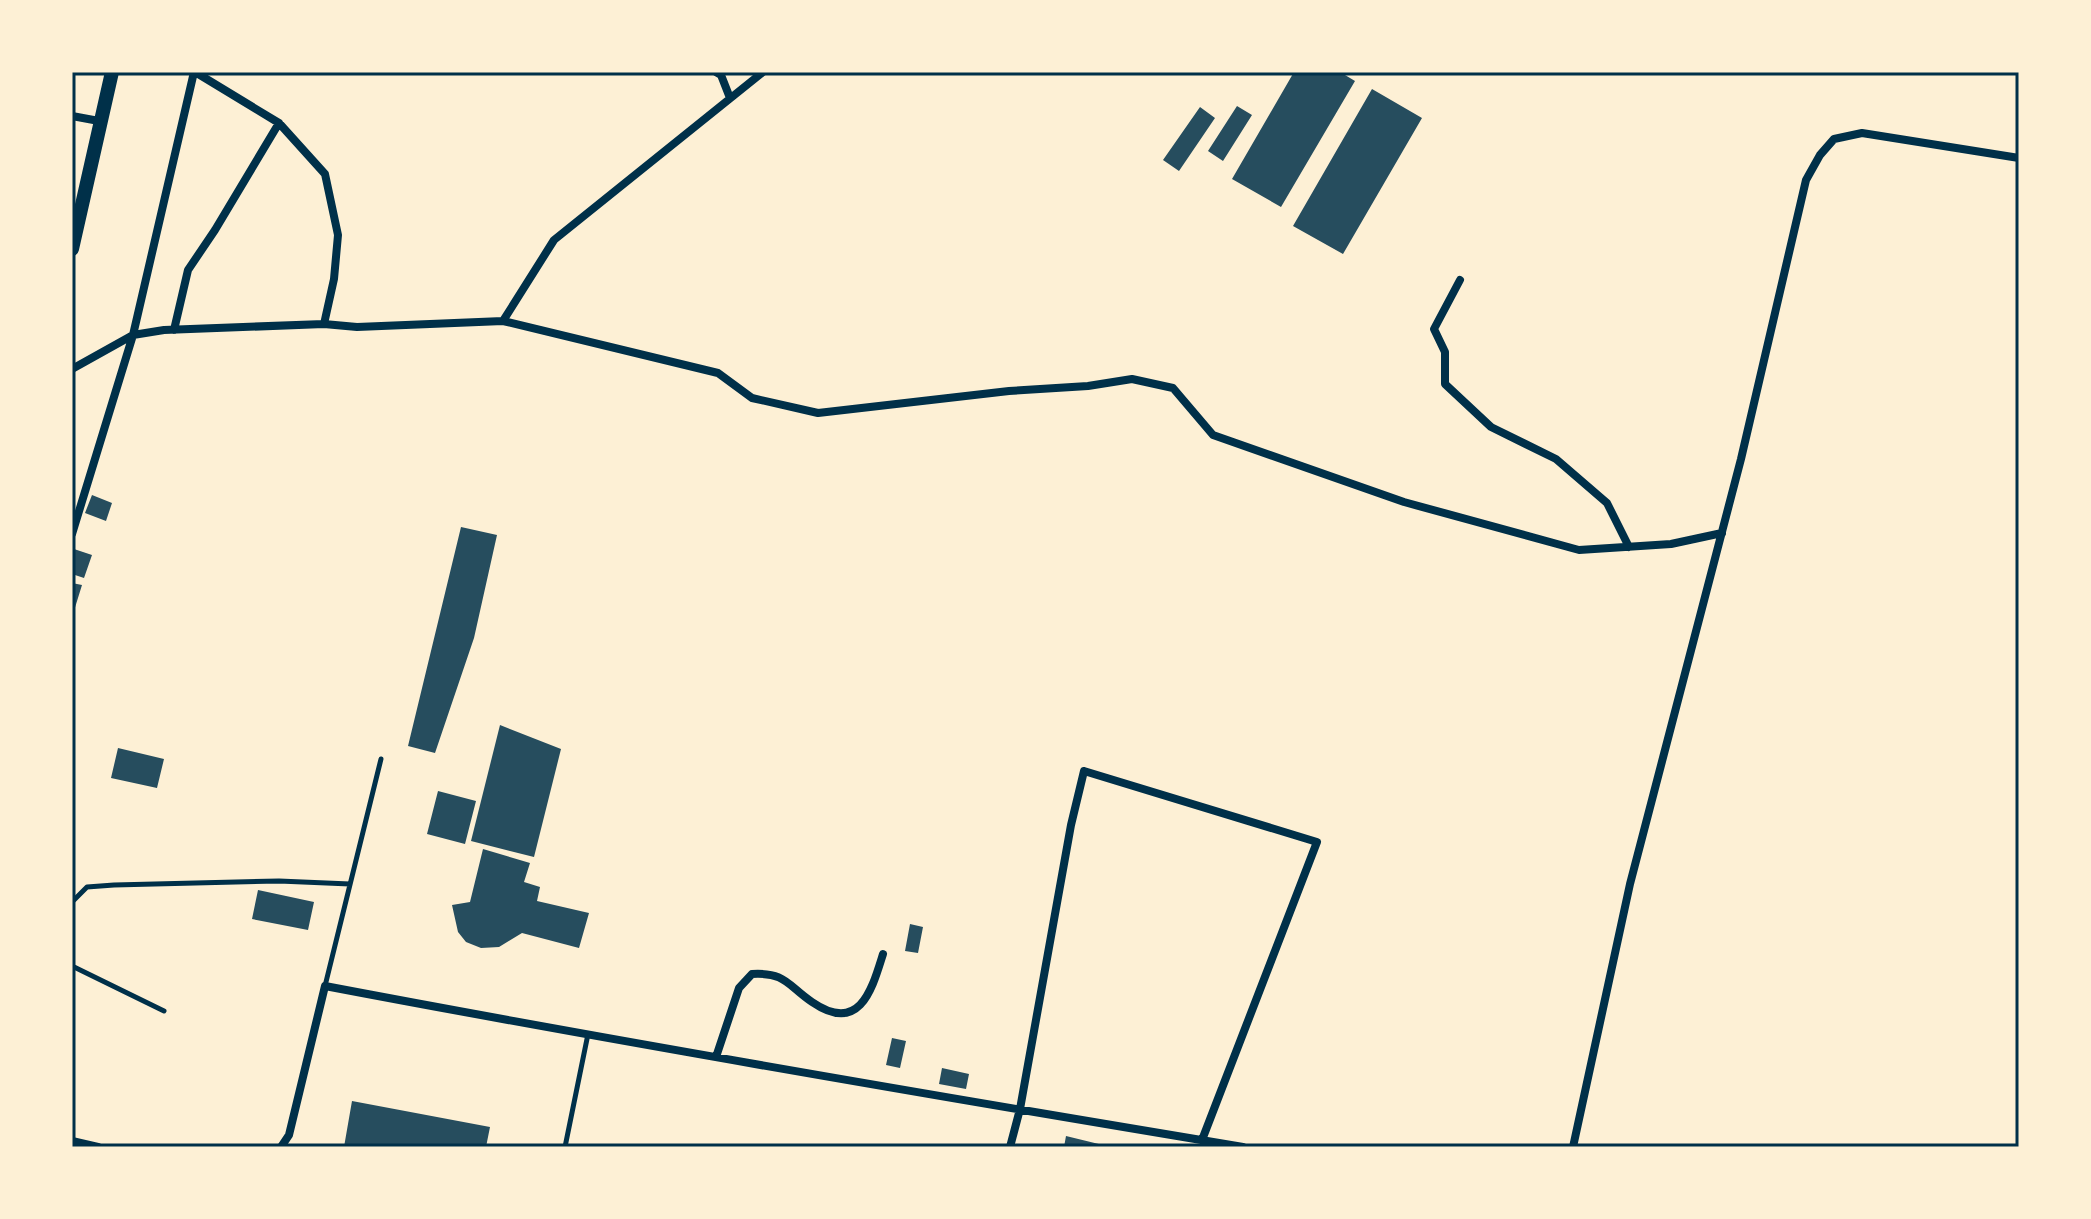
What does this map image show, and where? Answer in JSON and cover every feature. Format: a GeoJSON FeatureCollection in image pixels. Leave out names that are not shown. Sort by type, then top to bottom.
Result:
{"type":"FeatureCollection","features":[{"type":"Feature","properties":{"kind":"street"},"geometry":{"type":"LineString","coordinates":[[73,244],[112,72]]}},
{"type":"Feature","properties":{"kind":"street"},"geometry":{"type":"LineString","coordinates":[[72,534],[133,335],[195,72],[279,123],[325,174],[338,235],[334,279],[324,324]]}},
{"type":"Feature","properties":{"kind":"street"},"geometry":{"type":"LineString","coordinates":[[716,72],[721,75],[730,98]]}},
{"type":"Feature","properties":{"kind":"street"},"geometry":{"type":"LineString","coordinates":[[503,321],[554,240],[763,72]]}},
{"type":"Feature","properties":{"kind":"street"},"geometry":{"type":"LineString","coordinates":[[72,116],[99,121]]}},
{"type":"Feature","properties":{"kind":"street"},"geometry":{"type":"LineString","coordinates":[[174,330],[188,270],[279,123]]}},
{"type":"Feature","properties":{"kind":"street"},"geometry":{"type":"LineString","coordinates":[[1573,1147],[1630,884],[1722,533],[1806,180],[1820,155],[1834,139],[1862,133],[2019,158]]}},
{"type":"Feature","properties":{"kind":"street"},"geometry":{"type":"LineString","coordinates":[[1460,280],[1434,329],[1445,352],[1445,384],[1491,427],[1556,459],[1607,503],[1629,547]]}},
{"type":"Feature","properties":{"kind":"street"},"geometry":{"type":"LineString","coordinates":[[72,369],[133,335],[174,330],[503,321],[718,373],[752,398],[818,413],[1132,379],[1173,388],[1213,435],[1404,502],[1579,550],[1671,544],[1722,533]]}},
{"type":"Feature","properties":{"kind":"street"},"geometry":{"type":"LineString","coordinates":[[1010,1147],[1020,1109],[1071,825],[1084,771],[1317,842],[1202,1140]]}},
{"type":"Feature","properties":{"kind":"street"},"geometry":{"type":"LineString","coordinates":[[716,1057],[739,988],[752,974],[765,973],[785,979],[812,1002],[825,1008],[851,1011],[864,1004],[873,988],[883,954]]}},
{"type":"Feature","properties":{"kind":"street"},"geometry":{"type":"LineString","coordinates":[[281,1147],[289,1135],[325,986],[849,1082],[1243,1147]]}},
{"type":"Feature","properties":{"kind":"street"},"geometry":{"type":"LineString","coordinates":[[72,1141],[98,1147]]}},
{"type":"Feature","properties":{"kind":"lane"},"geometry":{"type":"LineString","coordinates":[[325,986],[381,759]]}},
{"type":"Feature","properties":{"kind":"lane"},"geometry":{"type":"LineString","coordinates":[[72,902],[87,887],[114,885],[279,881],[350,884]]}},
{"type":"Feature","properties":{"kind":"lane"},"geometry":{"type":"LineString","coordinates":[[72,966],[164,1011]]}},
{"type":"Feature","properties":{"kind":"lane"},"geometry":{"type":"LineString","coordinates":[[565,1147],[588,1033]]}},
{"type":"Feature","properties":{"kind":"building"},"geometry":{"type":"Polygon","coordinates":[[[1294,72],[1340,72],[1355,81],[1281,207],[1232,179],[1294,72]]]}},
{"type":"Feature","properties":{"kind":"building"},"geometry":{"type":"Polygon","coordinates":[[[1372,89],[1422,118],[1343,254],[1293,226],[1372,89]]]}},
{"type":"Feature","properties":{"kind":"building"},"geometry":{"type":"Polygon","coordinates":[[[1237,106],[1252,115],[1223,161],[1208,151],[1237,106]]]}},
{"type":"Feature","properties":{"kind":"building"},"geometry":{"type":"Polygon","coordinates":[[[1200,107],[1215,118],[1179,171],[1163,160],[1200,107]]]}},
{"type":"Feature","properties":{"kind":"building"},"geometry":{"type":"Polygon","coordinates":[[[92,495],[112,503],[106,521],[85,513],[92,495]]]}},
{"type":"Feature","properties":{"kind":"building"},"geometry":{"type":"Polygon","coordinates":[[[461,527],[497,535],[474,638],[435,753],[408,746],[461,527]]]}},
{"type":"Feature","properties":{"kind":"building"},"geometry":{"type":"Polygon","coordinates":[[[74,549],[92,555],[84,578],[72,574],[74,549]]]}},
{"type":"Feature","properties":{"kind":"building"},"geometry":{"type":"Polygon","coordinates":[[[72,583],[82,585],[73,614],[72,614],[72,583]]]}},
{"type":"Feature","properties":{"kind":"building"},"geometry":{"type":"Polygon","coordinates":[[[500,725],[561,749],[534,857],[471,841],[500,725]]]}},
{"type":"Feature","properties":{"kind":"building"},"geometry":{"type":"Polygon","coordinates":[[[118,748],[164,759],[157,788],[111,778],[118,748]]]}},
{"type":"Feature","properties":{"kind":"building"},"geometry":{"type":"Polygon","coordinates":[[[438,791],[476,801],[465,844],[427,834],[438,791]]]}},
{"type":"Feature","properties":{"kind":"building"},"geometry":{"type":"Polygon","coordinates":[[[483,849],[530,863],[524,882],[540,887],[537,901],[589,913],[579,948],[522,933],[499,947],[481,948],[466,942],[458,932],[452,905],[470,902],[483,849]]]}},
{"type":"Feature","properties":{"kind":"building"},"geometry":{"type":"Polygon","coordinates":[[[258,890],[314,902],[308,930],[252,919],[258,890]]]}},
{"type":"Feature","properties":{"kind":"building"},"geometry":{"type":"Polygon","coordinates":[[[910,924],[923,927],[918,953],[905,951],[910,924]]]}},
{"type":"Feature","properties":{"kind":"building"},"geometry":{"type":"Polygon","coordinates":[[[892,1038],[906,1041],[900,1068],[886,1065],[892,1038]]]}},
{"type":"Feature","properties":{"kind":"building"},"geometry":{"type":"Polygon","coordinates":[[[942,1068],[969,1074],[966,1089],[939,1084],[942,1068]]]}},
{"type":"Feature","properties":{"kind":"building"},"geometry":{"type":"Polygon","coordinates":[[[352,1101],[490,1127],[486,1147],[344,1147],[352,1101]]]}},
{"type":"Feature","properties":{"kind":"building"},"geometry":{"type":"Polygon","coordinates":[[[1066,1136],[1107,1146],[1107,1147],[1064,1147],[1066,1136]]]}}]}
